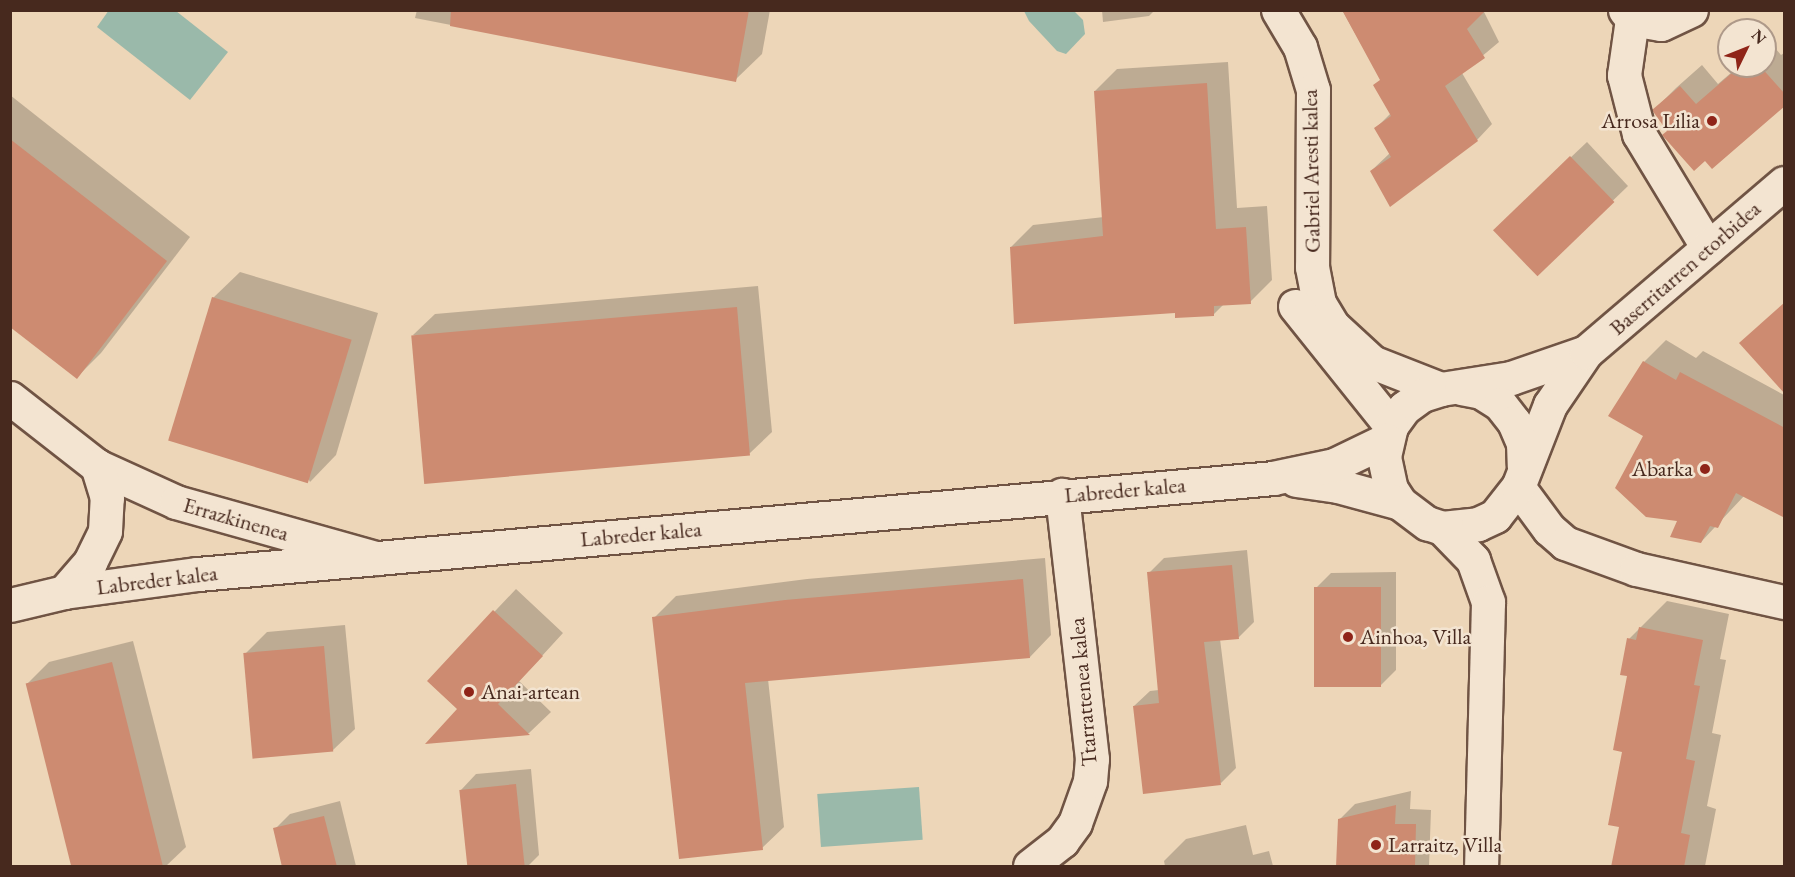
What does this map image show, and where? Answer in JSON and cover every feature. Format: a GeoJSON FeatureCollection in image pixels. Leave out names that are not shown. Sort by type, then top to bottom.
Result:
{"type":"FeatureCollection","features":[{"type":"Feature","properties":{"kind":"street","name":"Gabriel Aresti kalea"},"geometry":{"type":"LineString","coordinates":[[1278,10],[1300,47],[1312,90],[1312,267],[1307,304],[1388,433]]}},
{"type":"Feature","properties":{"kind":"street"},"geometry":{"type":"LineString","coordinates":[[1691,10],[1661,24],[1629,15],[1624,75],[1639,134],[1708,248]]}},
{"type":"Feature","properties":{"kind":"street","name":"Baserritarren etorbidea"},"geometry":{"type":"LineString","coordinates":[[1442,528],[1478,524],[1495,516],[1521,476],[1550,405],[1586,352],[1785,183]]}},
{"type":"Feature","properties":{"kind":"street","name":"Gabriel Aresti kalea"},"geometry":{"type":"LineString","coordinates":[[1307,304],[1372,362],[1451,388]]}},
{"type":"Feature","properties":{"kind":"street","name":"Baserritarren etorbidea"},"geometry":{"type":"LineString","coordinates":[[1388,433],[1404,408],[1422,395],[1526,375],[1586,352]]}},
{"type":"Feature","properties":{"kind":"street"},"geometry":{"type":"LineString","coordinates":[[1451,388],[1480,392],[1500,404],[1514,422],[1523,443],[1521,476],[1549,529],[1565,543],[1636,569],[1785,602]]}},
{"type":"Feature","properties":{"kind":"street","name":"Errazkinenea"},"geometry":{"type":"LineString","coordinates":[[10,398],[98,466],[176,502],[378,558]]}},
{"type":"Feature","properties":{"kind":"street"},"geometry":{"type":"LineString","coordinates":[[1388,433],[1385,473],[1400,503],[1427,523],[1442,528],[1473,560],[1488,602],[1481,867]]}},
{"type":"Feature","properties":{"kind":"street","name":"Labreder kalea"},"geometry":{"type":"LineString","coordinates":[[10,604],[64,592],[198,574],[1062,495],[1273,478],[1334,465],[1388,433]]}},
{"type":"Feature","properties":{"kind":"street"},"geometry":{"type":"LineString","coordinates":[[64,592],[90,562],[105,531],[107,498],[98,466]]}},
{"type":"Feature","properties":{"kind":"street","name":"Labreder kalea"},"geometry":{"type":"LineString","coordinates":[[1273,478],[1338,486],[1400,503]]}},
{"type":"Feature","properties":{"kind":"street","name":"Ttarrattenea kalea"},"geometry":{"type":"LineString","coordinates":[[1030,867],[1069,832],[1085,803],[1092,759],[1062,495]]}},
{"type":"Feature","properties":{"kind":"shaded area"},"geometry":{"type":"Polygon","coordinates":[[[109,10],[176,11],[228,52],[190,100],[97,27],[109,10]]]}},
{"type":"Feature","properties":{"kind":"shaded area"},"geometry":{"type":"Polygon","coordinates":[[[1024,11],[1074,11],[1083,20],[1085,34],[1066,54],[1057,51],[1029,21],[1024,11]]]}},
{"type":"Feature","properties":{"kind":"shaded area"},"geometry":{"type":"Polygon","coordinates":[[[919,787],[923,840],[821,847],[817,794],[919,787]]]}},
{"type":"Feature","properties":{"kind":"building"},"geometry":{"type":"Polygon","coordinates":[[[451,10],[749,10],[736,82],[450,26],[451,10]]]}},
{"type":"Feature","properties":{"kind":"building"},"geometry":{"type":"Polygon","coordinates":[[[1342,10],[1486,10],[1467,29],[1485,58],[1445,86],[1478,141],[1390,207],[1370,171],[1391,157],[1374,128],[1391,116],[1373,85],[1380,80],[1342,10]]]}},
{"type":"Feature","properties":{"kind":"building","name":"Arrosa Lilia"},"geometry":{"type":"Polygon","coordinates":[[[1726,78],[1771,78],[1785,94],[1785,106],[1712,169],[1705,161],[1694,171],[1662,135],[1667,131],[1652,110],[1680,86],[1696,104],[1726,78]]]}},
{"type":"Feature","properties":{"kind":"building"},"geometry":{"type":"Polygon","coordinates":[[[1207,83],[1216,229],[1246,227],[1251,304],[1214,306],[1214,316],[1175,318],[1175,313],[1014,324],[1010,247],[1103,236],[1094,91],[1207,83]]]}},
{"type":"Feature","properties":{"kind":"building"},"geometry":{"type":"Polygon","coordinates":[[[10,139],[167,261],[77,379],[10,327],[10,139]]]}},
{"type":"Feature","properties":{"kind":"building"},"geometry":{"type":"Polygon","coordinates":[[[1570,156],[1614,202],[1537,276],[1493,230],[1570,156]]]}},
{"type":"Feature","properties":{"kind":"building"},"geometry":{"type":"Polygon","coordinates":[[[212,297],[352,340],[308,483],[168,440],[212,297]]]}},
{"type":"Feature","properties":{"kind":"building"},"geometry":{"type":"Polygon","coordinates":[[[1785,302],[1785,394],[1739,343],[1785,302]]]}},
{"type":"Feature","properties":{"kind":"building"},"geometry":{"type":"Polygon","coordinates":[[[737,307],[750,455],[424,484],[411,335],[737,307]]]}},
{"type":"Feature","properties":{"kind":"building","name":"Abarka"},"geometry":{"type":"Polygon","coordinates":[[[1643,361],[1676,380],[1680,372],[1785,428],[1785,518],[1736,493],[1718,528],[1710,526],[1701,543],[1670,537],[1677,521],[1646,517],[1615,488],[1643,436],[1608,416],[1643,361]]]}},
{"type":"Feature","properties":{"kind":"building"},"geometry":{"type":"Polygon","coordinates":[[[1232,565],[1239,639],[1204,642],[1221,785],[1143,794],[1133,706],[1159,703],[1147,572],[1232,565]]]}},
{"type":"Feature","properties":{"kind":"building"},"geometry":{"type":"Polygon","coordinates":[[[1023,579],[1030,658],[745,683],[763,850],[679,859],[652,617],[785,600],[1023,579]]]}},
{"type":"Feature","properties":{"kind":"building","name":"Ainhoa, Villa"},"geometry":{"type":"Polygon","coordinates":[[[1314,587],[1381,587],[1381,687],[1314,687],[1314,587]]]}},
{"type":"Feature","properties":{"kind":"building","name":"Anai-artean"},"geometry":{"type":"Polygon","coordinates":[[[493,610],[543,656],[498,704],[530,735],[425,744],[457,709],[427,681],[493,610]]]}},
{"type":"Feature","properties":{"kind":"building"},"geometry":{"type":"Polygon","coordinates":[[[1639,627],[1703,640],[1694,685],[1700,686],[1686,759],[1695,761],[1681,833],[1690,835],[1684,867],[1611,867],[1619,827],[1608,825],[1622,752],[1613,750],[1627,676],[1620,675],[1627,638],[1636,640],[1639,627]]]}},
{"type":"Feature","properties":{"kind":"building"},"geometry":{"type":"Polygon","coordinates":[[[324,646],[333,752],[253,759],[243,653],[324,646]]]}},
{"type":"Feature","properties":{"kind":"building"},"geometry":{"type":"Polygon","coordinates":[[[112,662],[163,866],[71,866],[26,684],[112,662]]]}},
{"type":"Feature","properties":{"kind":"building"},"geometry":{"type":"Polygon","coordinates":[[[516,784],[525,866],[467,866],[459,790],[516,784]]]}},
{"type":"Feature","properties":{"kind":"building","name":"Larraitz, Villa"},"geometry":{"type":"Polygon","coordinates":[[[1396,805],[1395,824],[1416,824],[1415,867],[1336,867],[1338,819],[1396,805]]]}},
{"type":"Feature","properties":{"kind":"building"},"geometry":{"type":"Polygon","coordinates":[[[324,816],[337,867],[282,867],[273,828],[324,816]]]}},
{"type":"Feature","properties":{"kind":"place","name":"Arrosa Lilia"},"geometry":{"type":"Point","coordinates":[1712,121]}},
{"type":"Feature","properties":{"kind":"place","name":"Abarka"},"geometry":{"type":"Point","coordinates":[1705,469]}},
{"type":"Feature","properties":{"kind":"place","name":"Ainhoa, Villa"},"geometry":{"type":"Point","coordinates":[1348,637]}},
{"type":"Feature","properties":{"kind":"place","name":"Anai-artean"},"geometry":{"type":"Point","coordinates":[469,692]}},
{"type":"Feature","properties":{"kind":"place","name":"Larraitz, Villa"},"geometry":{"type":"Point","coordinates":[1376,845]}}]}
